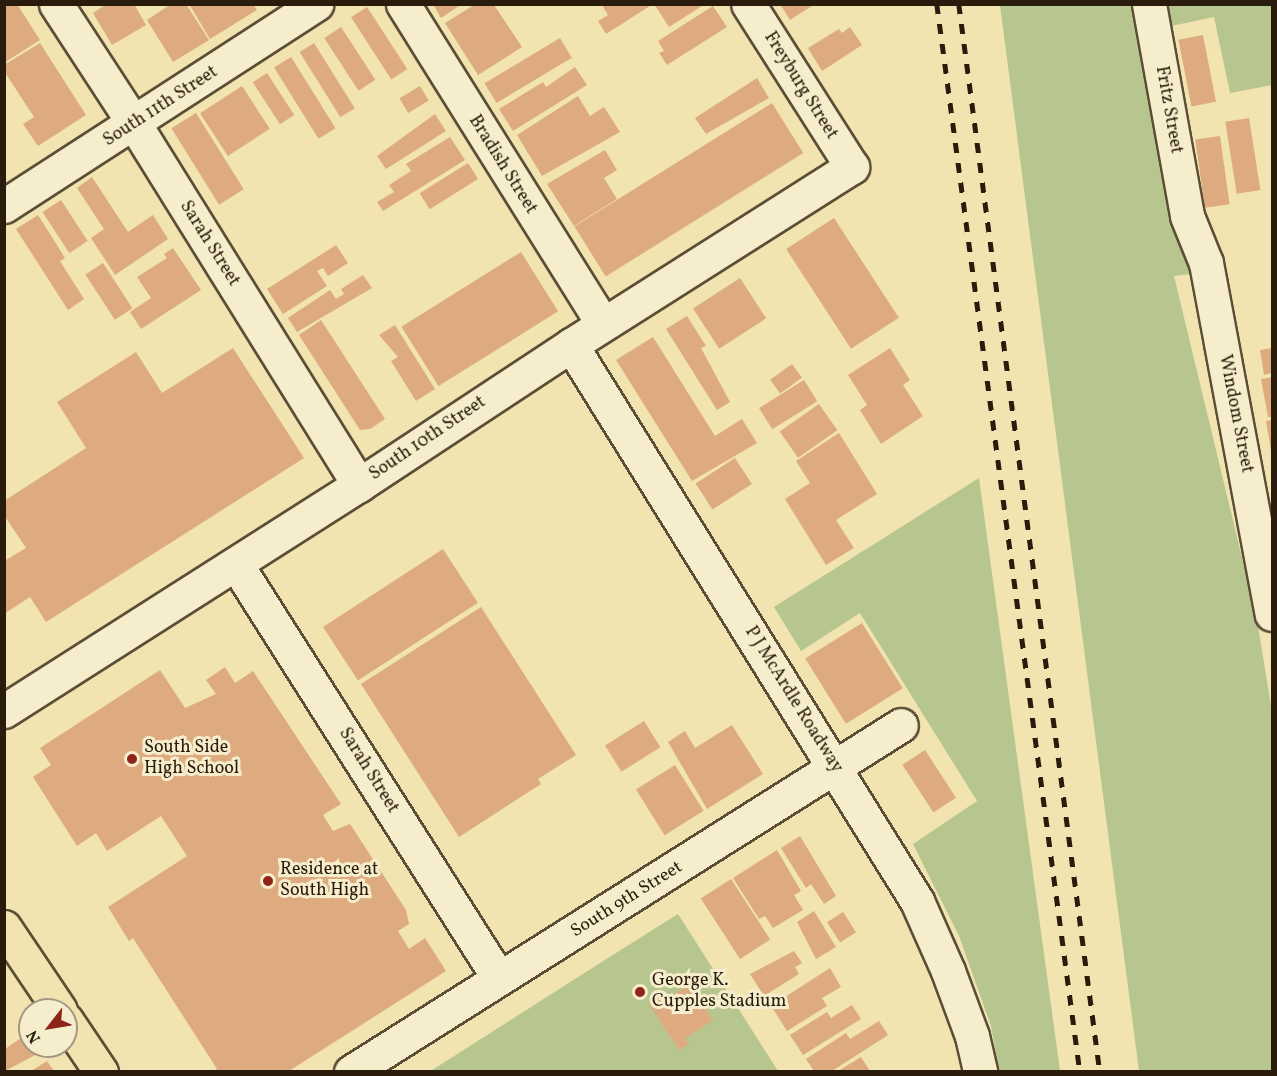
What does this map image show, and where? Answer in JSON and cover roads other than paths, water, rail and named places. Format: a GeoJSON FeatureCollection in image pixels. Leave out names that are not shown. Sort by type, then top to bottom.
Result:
{"type":"FeatureCollection","features":[{"type":"Feature","properties":{"kind":"main road"},"geometry":{"type":"LineString","coordinates":[[4,927],[52,998]]}},
{"type":"Feature","properties":{"kind":"main road"},"geometry":{"type":"LineString","coordinates":[[78,1037],[101,1071]]}},
{"type":"Feature","properties":{"kind":"street","name":"Sarah Street"},"geometry":{"type":"LineString","coordinates":[[56,4],[135,124],[359,485]]}},
{"type":"Feature","properties":{"kind":"street","name":"South 11th Street"},"geometry":{"type":"LineString","coordinates":[[4,206],[135,124],[316,4]]}},
{"type":"Feature","properties":{"kind":"street","name":"Bradish Street"},"geometry":{"type":"LineString","coordinates":[[403,4],[603,324]]}},
{"type":"Feature","properties":{"kind":"street","name":"Freyburg Street"},"geometry":{"type":"LineString","coordinates":[[748,4],[852,167]]}},
{"type":"Feature","properties":{"kind":"street","name":"Fritz Street"},"geometry":{"type":"LineString","coordinates":[[1149,4],[1187,216]]}},
{"type":"Feature","properties":{"kind":"street","name":"South 10th Street"},"geometry":{"type":"LineString","coordinates":[[4,711],[359,485],[603,324],[852,167]]}},
{"type":"Feature","properties":{"kind":"street","name":"Windom Street"},"geometry":{"type":"LineString","coordinates":[[1187,216],[1206,263],[1272,614]]}},
{"type":"Feature","properties":{"kind":"street","name":"P J McArdle Roadway"},"geometry":{"type":"LineString","coordinates":[[571,345],[917,901],[960,1003],[980,1071]]}},
{"type":"Feature","properties":{"kind":"street","name":"Sarah Street"},"geometry":{"type":"LineString","coordinates":[[236,564],[499,979]]}},
{"type":"Feature","properties":{"kind":"street","name":"South 9th Street"},"geometry":{"type":"LineString","coordinates":[[351,1071],[901,725]]}},
{"type":"Feature","properties":{"kind":"railway"},"geometry":{"type":"LineString","coordinates":[[937,4],[1080,1072]]}},
{"type":"Feature","properties":{"kind":"railway"},"geometry":{"type":"LineString","coordinates":[[959,4],[1100,1072]]}},
{"type":"Feature","properties":{"kind":"place","name":"South Side High School"},"geometry":{"type":"Point","coordinates":[132,759]}},
{"type":"Feature","properties":{"kind":"place","name":"Residence at South High"},"geometry":{"type":"Point","coordinates":[268,881]}},
{"type":"Feature","properties":{"kind":"place","name":"George K. Cupples Stadium"},"geometry":{"type":"Point","coordinates":[640,992]}}]}
